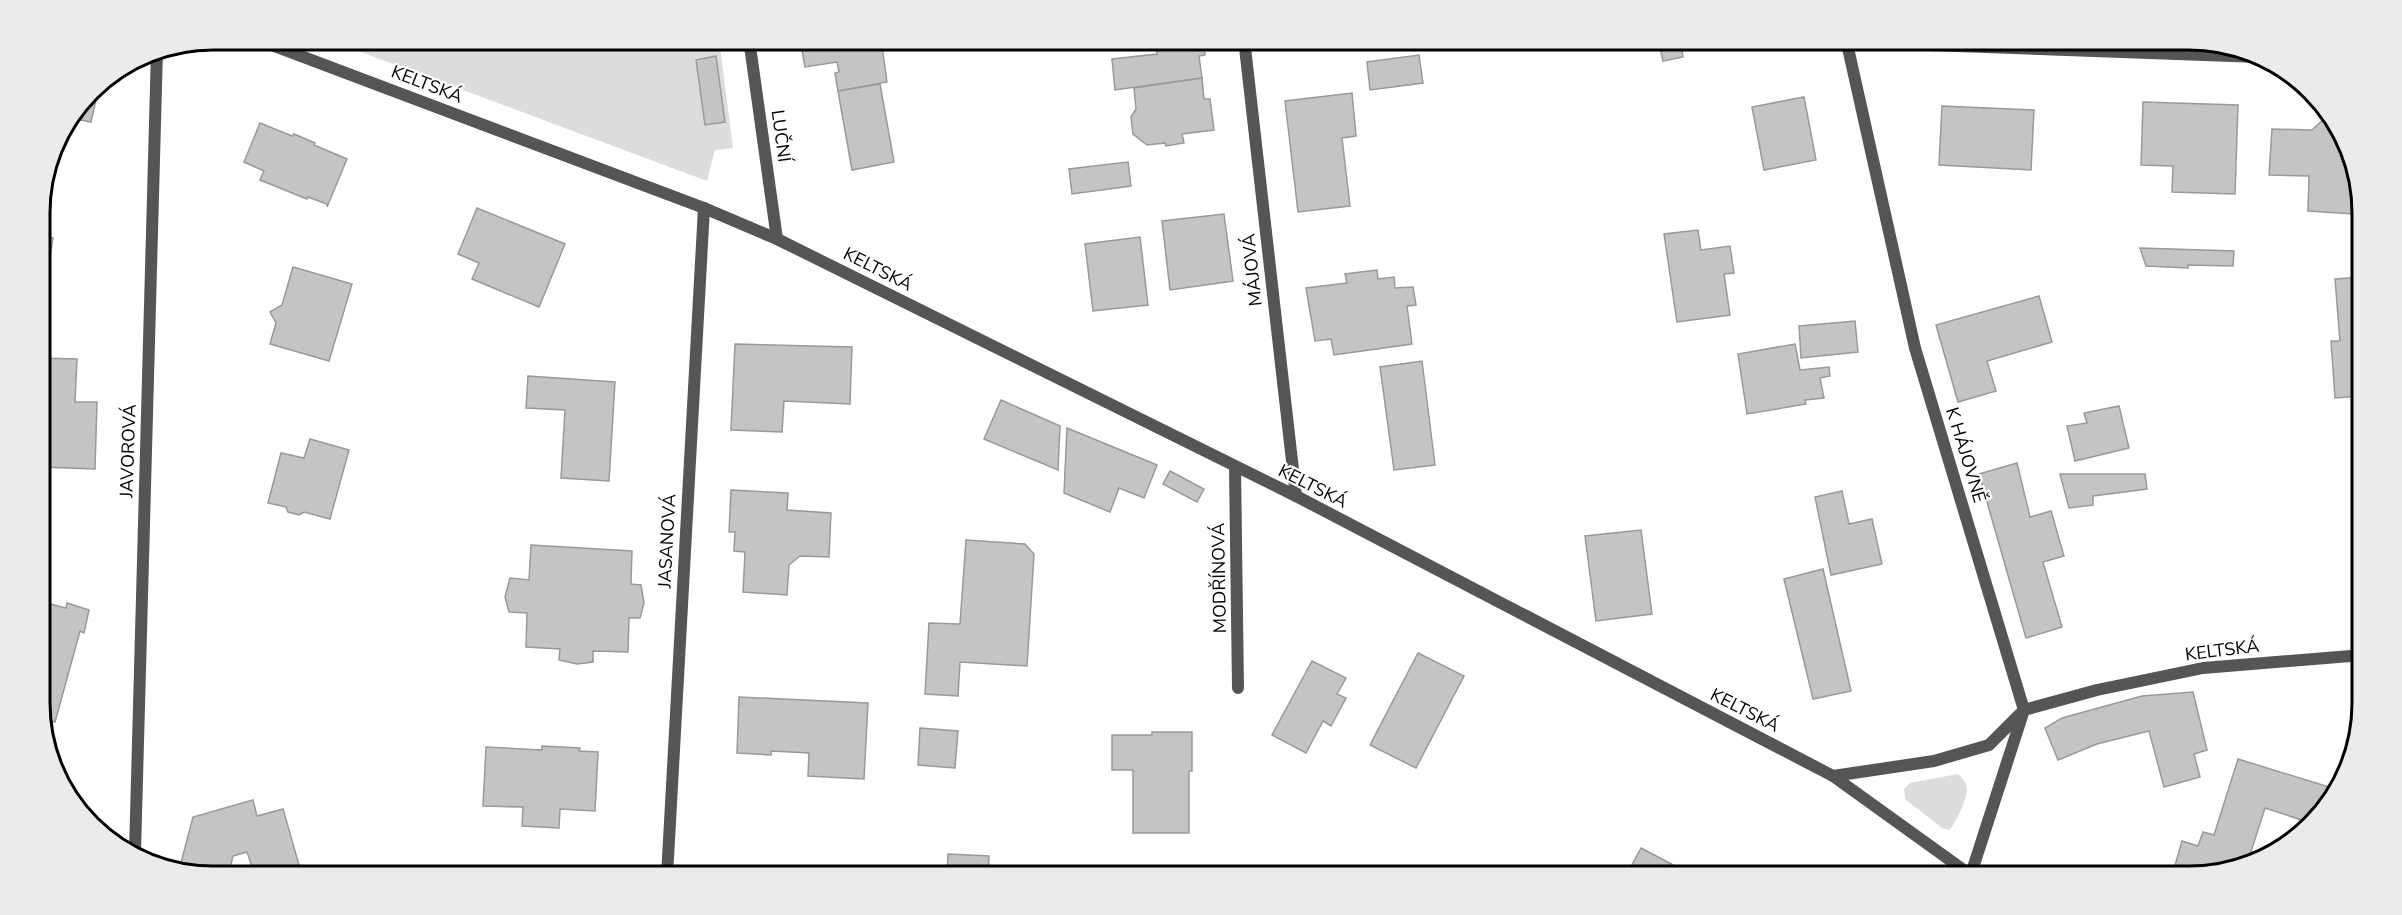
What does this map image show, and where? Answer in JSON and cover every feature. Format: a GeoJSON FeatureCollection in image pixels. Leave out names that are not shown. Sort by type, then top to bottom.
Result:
{"type":"FeatureCollection","features":[{"type":"Feature","properties":{"kind":"street","name":"KELTSKÁ"},"geometry":{"type":"LineString","coordinates":[[285,50],[704,208],[777,239],[1296,496],[1833,776],[1934,761],[1989,745],[2024,710],[2097,690],[2203,668],[2352,657]]}},
{"type":"Feature","properties":{"kind":"street","name":"LUČNÍ"},"geometry":{"type":"LineString","coordinates":[[751,50],[777,239]]}},
{"type":"Feature","properties":{"kind":"street","name":"MÁJOVÁ"},"geometry":{"type":"LineString","coordinates":[[1245,50],[1296,496]]}},
{"type":"Feature","properties":{"kind":"street","name":"K HÁJOVNĚ"},"geometry":{"type":"LineString","coordinates":[[1849,50],[1916,348],[2024,710]]}},
{"type":"Feature","properties":{"kind":"street"},"geometry":{"type":"LineString","coordinates":[[2089,50],[2233,56]]}},
{"type":"Feature","properties":{"kind":"street","name":"JAVOROVÁ"},"geometry":{"type":"LineString","coordinates":[[135,846],[157,59]]}},
{"type":"Feature","properties":{"kind":"street","name":"JASANOVÁ"},"geometry":{"type":"LineString","coordinates":[[668,866],[704,208]]}},
{"type":"Feature","properties":{"kind":"street","name":"MODŘÍNOVÁ"},"geometry":{"type":"LineString","coordinates":[[1235,467],[1238,688]]}},
{"type":"Feature","properties":{"kind":"street"},"geometry":{"type":"LineString","coordinates":[[1975,865],[2024,710]]}},
{"type":"Feature","properties":{"kind":"street"},"geometry":{"type":"LineString","coordinates":[[1833,776],[1958,865]]}},
{"type":"Feature","properties":{"kind":"shaded area"},"geometry":{"type":"Polygon","coordinates":[[[356,50],[720,50],[733,148],[715,150],[707,181],[356,50]]]}},
{"type":"Feature","properties":{"kind":"shaded area"},"geometry":{"type":"Polygon","coordinates":[[[1958,774],[1963,779],[1967,790],[1960,811],[1949,830],[1942,828],[1905,799],[1904,789],[1910,783],[1958,774]]]}},
{"type":"Feature","properties":{"kind":"building"},"geometry":{"type":"Polygon","coordinates":[[[802,50],[883,50],[887,82],[838,91],[835,73],[839,72],[837,62],[805,67],[802,50]]]}},
{"type":"Feature","properties":{"kind":"building"},"geometry":{"type":"Polygon","coordinates":[[[1156,50],[1204,50],[1205,55],[1199,56],[1202,78],[1115,90],[1112,59],[1157,54],[1156,50]]]}},
{"type":"Feature","properties":{"kind":"building"},"geometry":{"type":"Polygon","coordinates":[[[1660,50],[1682,50],[1683,57],[1663,61],[1660,50]]]}},
{"type":"Feature","properties":{"kind":"building"},"geometry":{"type":"Polygon","coordinates":[[[1419,55],[1423,83],[1370,90],[1367,62],[1419,55]]]}},
{"type":"Feature","properties":{"kind":"building"},"geometry":{"type":"Polygon","coordinates":[[[716,56],[725,122],[705,125],[696,60],[716,56]]]}},
{"type":"Feature","properties":{"kind":"building"},"geometry":{"type":"Polygon","coordinates":[[[1202,78],[1204,99],[1210,99],[1214,130],[1182,134],[1184,143],[1166,146],[1165,143],[1147,145],[1133,134],[1131,117],[1136,109],[1134,88],[1202,78]]]}},
{"type":"Feature","properties":{"kind":"building"},"geometry":{"type":"Polygon","coordinates":[[[880,84],[894,162],[852,170],[838,91],[880,84]]]}},
{"type":"Feature","properties":{"kind":"building"},"geometry":{"type":"Polygon","coordinates":[[[1352,93],[1356,136],[1342,138],[1350,206],[1298,212],[1285,101],[1352,93]]]}},
{"type":"Feature","properties":{"kind":"building"},"geometry":{"type":"Polygon","coordinates":[[[1804,97],[1816,160],[1764,170],[1752,107],[1804,97]]]}},
{"type":"Feature","properties":{"kind":"building"},"geometry":{"type":"Polygon","coordinates":[[[96,98],[91,122],[79,120],[96,98]]]}},
{"type":"Feature","properties":{"kind":"building"},"geometry":{"type":"Polygon","coordinates":[[[2143,102],[2238,105],[2235,194],[2172,192],[2173,166],[2141,165],[2143,102]]]}},
{"type":"Feature","properties":{"kind":"building"},"geometry":{"type":"Polygon","coordinates":[[[1942,106],[2034,110],[2031,170],[1939,165],[1942,106]]]}},
{"type":"Feature","properties":{"kind":"building"},"geometry":{"type":"Polygon","coordinates":[[[2323,120],[2336,141],[2347,170],[2352,214],[2308,211],[2309,176],[2269,175],[2272,129],[2312,130],[2323,120]]]}},
{"type":"Feature","properties":{"kind":"building"},"geometry":{"type":"Polygon","coordinates":[[[260,123],[292,136],[294,134],[347,159],[327,207],[327,204],[308,197],[307,199],[260,180],[264,171],[244,162],[260,123]]]}},
{"type":"Feature","properties":{"kind":"building"},"geometry":{"type":"Polygon","coordinates":[[[1128,162],[1131,186],[1072,194],[1069,169],[1128,162]]]}},
{"type":"Feature","properties":{"kind":"building"},"geometry":{"type":"Polygon","coordinates":[[[477,208],[565,244],[539,307],[472,279],[479,263],[458,254],[477,208]]]}},
{"type":"Feature","properties":{"kind":"building"},"geometry":{"type":"Polygon","coordinates":[[[1224,214],[1233,281],[1170,290],[1162,221],[1224,214]]]}},
{"type":"Feature","properties":{"kind":"building"},"geometry":{"type":"Polygon","coordinates":[[[1698,230],[1701,250],[1730,246],[1734,273],[1724,274],[1730,315],[1677,322],[1664,234],[1698,230]]]}},
{"type":"Feature","properties":{"kind":"building"},"geometry":{"type":"Polygon","coordinates":[[[1140,237],[1148,305],[1093,311],[1085,244],[1140,237]]]}},
{"type":"Feature","properties":{"kind":"building"},"geometry":{"type":"Polygon","coordinates":[[[50,238],[53,238],[50,258],[50,238]]]}},
{"type":"Feature","properties":{"kind":"building"},"geometry":{"type":"Polygon","coordinates":[[[2140,248],[2234,251],[2233,266],[2188,265],[2188,268],[2146,266],[2140,248]]]}},
{"type":"Feature","properties":{"kind":"building"},"geometry":{"type":"Polygon","coordinates":[[[293,267],[352,284],[329,361],[270,344],[276,323],[270,312],[282,305],[293,267]]]}},
{"type":"Feature","properties":{"kind":"building"},"geometry":{"type":"Polygon","coordinates":[[[1377,270],[1378,279],[1394,277],[1395,288],[1413,287],[1416,305],[1407,306],[1412,344],[1334,355],[1331,339],[1315,341],[1306,288],[1347,283],[1345,274],[1377,270]]]}},
{"type":"Feature","properties":{"kind":"building"},"geometry":{"type":"Polygon","coordinates":[[[2352,278],[2352,397],[2335,398],[2331,341],[2340,341],[2335,279],[2352,278]]]}},
{"type":"Feature","properties":{"kind":"building"},"geometry":{"type":"Polygon","coordinates":[[[2039,296],[2052,342],[1987,361],[1996,391],[1958,402],[1936,325],[2039,296]]]}},
{"type":"Feature","properties":{"kind":"building"},"geometry":{"type":"Polygon","coordinates":[[[1855,321],[1858,352],[1801,358],[1799,326],[1855,321]]]}},
{"type":"Feature","properties":{"kind":"building"},"geometry":{"type":"Polygon","coordinates":[[[735,344],[852,347],[850,404],[784,401],[782,432],[731,430],[735,344]]]}},
{"type":"Feature","properties":{"kind":"building"},"geometry":{"type":"Polygon","coordinates":[[[1795,344],[1800,370],[1829,367],[1830,376],[1820,378],[1824,398],[1805,400],[1806,404],[1747,414],[1738,354],[1795,344]]]}},
{"type":"Feature","properties":{"kind":"building"},"geometry":{"type":"Polygon","coordinates":[[[50,358],[77,359],[75,402],[97,402],[95,469],[50,467],[50,358]]]}},
{"type":"Feature","properties":{"kind":"building"},"geometry":{"type":"Polygon","coordinates":[[[1422,361],[1435,465],[1394,470],[1380,367],[1422,361]]]}},
{"type":"Feature","properties":{"kind":"building"},"geometry":{"type":"Polygon","coordinates":[[[528,376],[615,382],[609,481],[561,478],[565,410],[526,408],[528,376]]]}},
{"type":"Feature","properties":{"kind":"building"},"geometry":{"type":"Polygon","coordinates":[[[1001,400],[1060,426],[1058,470],[984,439],[1001,400]]]}},
{"type":"Feature","properties":{"kind":"building"},"geometry":{"type":"Polygon","coordinates":[[[2119,406],[2129,448],[2075,461],[2067,426],[2087,423],[2084,413],[2119,406]]]}},
{"type":"Feature","properties":{"kind":"building"},"geometry":{"type":"Polygon","coordinates":[[[1067,428],[1157,465],[1144,498],[1119,488],[1110,512],[1064,493],[1067,428]]]}},
{"type":"Feature","properties":{"kind":"building"},"geometry":{"type":"Polygon","coordinates":[[[310,439],[349,450],[330,519],[304,512],[299,515],[288,512],[286,507],[268,503],[281,453],[304,458],[310,439]]]}},
{"type":"Feature","properties":{"kind":"building"},"geometry":{"type":"Polygon","coordinates":[[[2017,463],[2030,517],[2051,511],[2064,556],[2043,562],[2062,627],[2026,638],[1979,474],[2017,463]]]}},
{"type":"Feature","properties":{"kind":"building"},"geometry":{"type":"Polygon","coordinates":[[[1170,471],[1204,489],[1197,502],[1163,484],[1170,471]]]}},
{"type":"Feature","properties":{"kind":"building"},"geometry":{"type":"Polygon","coordinates":[[[2060,474],[2145,474],[2147,489],[2093,496],[2093,505],[2069,508],[2060,474]]]}},
{"type":"Feature","properties":{"kind":"building"},"geometry":{"type":"Polygon","coordinates":[[[731,490],[788,493],[787,510],[831,513],[829,557],[800,556],[789,565],[787,595],[743,592],[745,552],[734,551],[735,532],[729,532],[731,490]]]}},
{"type":"Feature","properties":{"kind":"building"},"geometry":{"type":"Polygon","coordinates":[[[1842,491],[1849,524],[1872,519],[1882,564],[1831,575],[1815,497],[1842,491]]]}},
{"type":"Feature","properties":{"kind":"building"},"geometry":{"type":"Polygon","coordinates":[[[1641,530],[1652,614],[1596,621],[1585,536],[1641,530]]]}},
{"type":"Feature","properties":{"kind":"building"},"geometry":{"type":"Polygon","coordinates":[[[966,540],[1025,544],[1034,554],[1027,666],[960,662],[958,696],[925,694],[929,623],[960,624],[966,540]]]}},
{"type":"Feature","properties":{"kind":"building"},"geometry":{"type":"Polygon","coordinates":[[[531,545],[632,551],[631,584],[641,585],[644,603],[640,618],[629,618],[628,652],[593,651],[593,662],[577,664],[559,660],[560,649],[526,647],[527,613],[509,612],[505,597],[510,578],[529,580],[531,545]]]}},
{"type":"Feature","properties":{"kind":"building"},"geometry":{"type":"Polygon","coordinates":[[[1823,569],[1851,691],[1813,699],[1784,579],[1823,569]]]}},
{"type":"Feature","properties":{"kind":"building"},"geometry":{"type":"Polygon","coordinates":[[[67,603],[89,610],[84,633],[80,631],[55,722],[51,721],[50,713],[50,604],[66,608],[67,603]]]}},
{"type":"Feature","properties":{"kind":"building"},"geometry":{"type":"Polygon","coordinates":[[[1418,653],[1464,676],[1416,768],[1370,745],[1418,653]]]}},
{"type":"Feature","properties":{"kind":"building"},"geometry":{"type":"Polygon","coordinates":[[[1312,661],[1346,678],[1337,694],[1346,698],[1331,726],[1323,721],[1306,753],[1272,735],[1312,661]]]}},
{"type":"Feature","properties":{"kind":"building"},"geometry":{"type":"Polygon","coordinates":[[[2193,692],[2207,750],[2194,754],[2200,777],[2164,787],[2149,731],[2097,744],[2058,760],[2045,728],[2062,718],[2142,696],[2193,692]]]}},
{"type":"Feature","properties":{"kind":"building"},"geometry":{"type":"Polygon","coordinates":[[[739,697],[868,703],[864,779],[808,776],[809,753],[771,751],[771,755],[737,753],[739,697]]]}},
{"type":"Feature","properties":{"kind":"building"},"geometry":{"type":"Polygon","coordinates":[[[920,728],[958,731],[955,768],[918,765],[920,728]]]}},
{"type":"Feature","properties":{"kind":"building"},"geometry":{"type":"Polygon","coordinates":[[[1152,732],[1192,732],[1192,771],[1189,771],[1189,833],[1133,833],[1133,770],[1112,770],[1112,735],[1152,735],[1152,732]]]}},
{"type":"Feature","properties":{"kind":"building"},"geometry":{"type":"Polygon","coordinates":[[[542,746],[580,748],[579,751],[598,752],[595,811],[560,809],[559,828],[522,826],[523,807],[483,806],[486,747],[542,750],[542,746]]]}},
{"type":"Feature","properties":{"kind":"building"},"geometry":{"type":"Polygon","coordinates":[[[2238,759],[2329,787],[2302,820],[2265,808],[2250,854],[2221,862],[2175,865],[2182,841],[2198,846],[2203,832],[2214,835],[2238,759]]]}},
{"type":"Feature","properties":{"kind":"building"},"geometry":{"type":"Polygon","coordinates":[[[253,800],[257,816],[283,809],[299,865],[252,866],[247,852],[233,856],[231,866],[181,862],[193,817],[253,800]]]}},
{"type":"Feature","properties":{"kind":"building"},"geometry":{"type":"Polygon","coordinates":[[[1641,848],[1674,865],[1632,865],[1641,848]]]}},
{"type":"Feature","properties":{"kind":"building"},"geometry":{"type":"Polygon","coordinates":[[[948,854],[989,856],[989,866],[947,866],[948,854]]]}}]}
